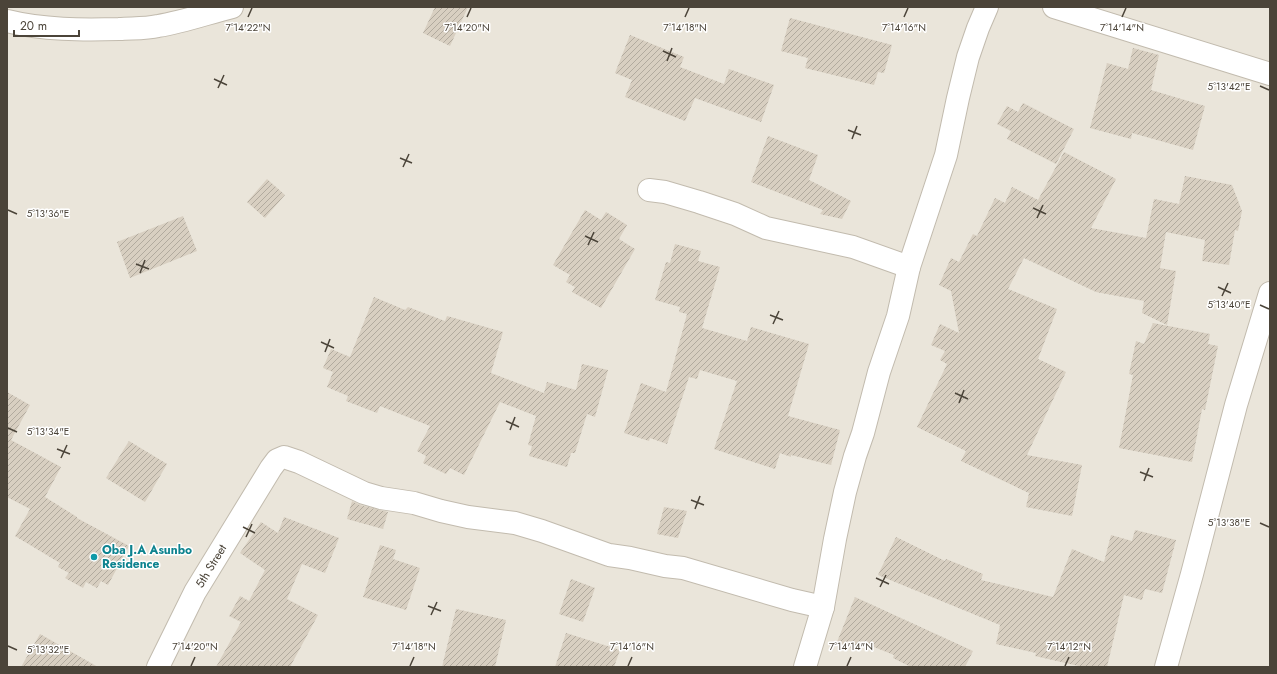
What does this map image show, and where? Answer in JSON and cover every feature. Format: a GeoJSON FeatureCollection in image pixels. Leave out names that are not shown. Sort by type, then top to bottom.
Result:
{"type":"FeatureCollection","features":[{"type":"Feature","properties":{"kind":"street"},"geometry":{"type":"LineString","coordinates":[[7,21],[58,29],[137,29],[158,26],[232,7]]}},
{"type":"Feature","properties":{"kind":"street"},"geometry":{"type":"LineString","coordinates":[[805,667],[823,607],[845,492],[855,456],[864,433],[879,372],[898,316],[909,267],[946,155],[968,58],[987,7]]}},
{"type":"Feature","properties":{"kind":"street"},"geometry":{"type":"LineString","coordinates":[[1054,7],[1270,74]]}},
{"type":"Feature","properties":{"kind":"street"},"geometry":{"type":"LineString","coordinates":[[649,190],[665,192],[699,202],[735,214],[766,228],[853,247],[909,267]]}},
{"type":"Feature","properties":{"kind":"street"},"geometry":{"type":"LineString","coordinates":[[1166,667],[1236,405],[1270,293]]}},
{"type":"Feature","properties":{"kind":"street","name":"5th Street"},"geometry":{"type":"LineString","coordinates":[[158,667],[195,592],[271,468],[284,456],[364,493],[381,498],[414,503],[468,517],[515,523],[609,555],[683,568],[792,600],[823,607]]}},
{"type":"Feature","properties":{"kind":"shaded area"},"geometry":{"type":"Polygon","coordinates":[[[7,7],[1270,7],[1270,667],[7,667],[7,7]]]}},
{"type":"Feature","properties":{"kind":"building"},"geometry":{"type":"Polygon","coordinates":[[[435,7],[468,7],[450,46],[423,33],[435,7]]]}},
{"type":"Feature","properties":{"kind":"building"},"geometry":{"type":"Polygon","coordinates":[[[790,18],[892,45],[884,73],[878,72],[874,85],[805,68],[808,58],[781,51],[790,18]]]}},
{"type":"Feature","properties":{"kind":"building"},"geometry":{"type":"Polygon","coordinates":[[[630,35],[684,57],[680,67],[724,84],[729,69],[774,85],[761,122],[695,98],[685,121],[625,97],[632,80],[615,73],[630,35]]]}},
{"type":"Feature","properties":{"kind":"building"},"geometry":{"type":"Polygon","coordinates":[[[1133,48],[1159,55],[1151,90],[1205,106],[1193,150],[1132,133],[1131,139],[1090,128],[1107,63],[1128,69],[1133,48]]]}},
{"type":"Feature","properties":{"kind":"building"},"geometry":{"type":"Polygon","coordinates":[[[1023,103],[1074,129],[1056,164],[1007,139],[1011,131],[997,124],[1007,106],[1018,112],[1023,103]]]}},
{"type":"Feature","properties":{"kind":"building"},"geometry":{"type":"Polygon","coordinates":[[[768,136],[818,155],[809,180],[851,201],[842,219],[820,214],[823,210],[751,182],[768,136]]]}},
{"type":"Feature","properties":{"kind":"building"},"geometry":{"type":"Polygon","coordinates":[[[1064,152],[1116,179],[1091,228],[1146,238],[1154,199],[1179,204],[1185,176],[1232,185],[1242,211],[1238,231],[1235,230],[1229,265],[1202,261],[1205,240],[1166,232],[1160,268],[1176,271],[1167,325],[1142,313],[1144,301],[1096,292],[1024,258],[1008,289],[1057,309],[1038,359],[1066,372],[1027,455],[1082,465],[1072,516],[1026,507],[1029,493],[961,461],[966,451],[917,427],[947,364],[940,360],[945,351],[931,345],[940,324],[959,333],[951,291],[939,285],[951,258],[959,262],[973,234],[977,236],[995,198],[1005,203],[1012,187],[1038,200],[1064,152]]]}},
{"type":"Feature","properties":{"kind":"building"},"geometry":{"type":"Polygon","coordinates":[[[267,179],[285,195],[265,218],[247,202],[267,179]]]}},
{"type":"Feature","properties":{"kind":"building"},"geometry":{"type":"Polygon","coordinates":[[[585,210],[601,220],[606,212],[627,225],[619,239],[635,249],[601,308],[572,292],[575,287],[566,282],[570,275],[553,265],[585,210]]]}},
{"type":"Feature","properties":{"kind":"building"},"geometry":{"type":"Polygon","coordinates":[[[183,216],[197,251],[130,278],[117,242],[183,216]]]}},
{"type":"Feature","properties":{"kind":"building"},"geometry":{"type":"Polygon","coordinates":[[[675,244],[701,251],[698,261],[720,267],[702,328],[747,341],[751,327],[809,344],[788,416],[840,430],[831,465],[791,455],[791,457],[780,453],[775,469],[714,449],[737,381],[700,370],[697,379],[689,377],[667,444],[650,438],[649,441],[624,433],[641,383],[666,392],[687,314],[679,312],[680,307],[655,300],[666,262],[670,263],[675,244]]]}},
{"type":"Feature","properties":{"kind":"building"},"geometry":{"type":"Polygon","coordinates":[[[374,297],[405,310],[408,307],[445,321],[447,316],[503,332],[491,373],[544,393],[547,382],[576,390],[582,364],[608,370],[595,417],[587,414],[575,453],[571,453],[567,467],[529,456],[532,446],[528,445],[536,416],[500,402],[464,475],[450,468],[446,474],[423,463],[426,456],[417,451],[430,426],[380,406],[377,413],[346,401],[348,396],[327,387],[333,372],[323,368],[331,349],[350,357],[374,297]]]}},
{"type":"Feature","properties":{"kind":"building"},"geometry":{"type":"Polygon","coordinates":[[[1153,323],[1210,334],[1208,344],[1218,346],[1205,410],[1202,409],[1192,462],[1119,448],[1133,375],[1129,374],[1136,341],[1144,344],[1153,323]]]}},
{"type":"Feature","properties":{"kind":"building"},"geometry":{"type":"Polygon","coordinates":[[[7,392],[30,405],[11,440],[61,467],[45,497],[77,518],[129,546],[108,585],[101,581],[97,588],[86,582],[83,588],[65,578],[69,573],[58,567],[60,563],[15,536],[30,509],[7,497],[7,392]]]}},
{"type":"Feature","properties":{"kind":"building"},"geometry":{"type":"Polygon","coordinates":[[[129,441],[167,464],[145,502],[106,478],[129,441]]]}},
{"type":"Feature","properties":{"kind":"building"},"geometry":{"type":"Polygon","coordinates":[[[352,501],[360,505],[388,512],[383,529],[347,519],[352,501]]]}},
{"type":"Feature","properties":{"kind":"building"},"geometry":{"type":"Polygon","coordinates":[[[664,507],[687,511],[678,538],[657,534],[664,507]]]}},
{"type":"Feature","properties":{"kind":"building"},"geometry":{"type":"Polygon","coordinates":[[[284,517],[339,538],[325,573],[302,564],[287,599],[318,615],[290,667],[216,667],[241,622],[229,616],[240,596],[249,601],[265,570],[240,553],[261,522],[278,533],[284,517]]]}},
{"type":"Feature","properties":{"kind":"building"},"geometry":{"type":"Polygon","coordinates":[[[1135,530],[1176,540],[1162,593],[1145,589],[1142,600],[1124,595],[1107,667],[1083,667],[1035,656],[1036,653],[996,644],[1000,625],[878,575],[896,537],[945,561],[946,559],[983,574],[981,580],[1053,597],[1072,549],[1104,562],[1111,535],[1132,541],[1135,530]]]}},
{"type":"Feature","properties":{"kind":"building"},"geometry":{"type":"Polygon","coordinates":[[[380,545],[396,550],[393,559],[420,568],[406,610],[363,597],[380,545]]]}},
{"type":"Feature","properties":{"kind":"building"},"geometry":{"type":"Polygon","coordinates":[[[571,579],[595,588],[583,622],[559,614],[571,579]]]}},
{"type":"Feature","properties":{"kind":"building"},"geometry":{"type":"Polygon","coordinates":[[[855,597],[973,651],[965,667],[911,667],[893,658],[894,655],[859,641],[855,650],[837,642],[855,597]]]}},
{"type":"Feature","properties":{"kind":"building"},"geometry":{"type":"Polygon","coordinates":[[[456,609],[506,620],[495,667],[442,667],[456,609]]]}},
{"type":"Feature","properties":{"kind":"building"},"geometry":{"type":"Polygon","coordinates":[[[566,633],[620,650],[614,667],[555,667],[566,633]]]}},
{"type":"Feature","properties":{"kind":"building"},"geometry":{"type":"Polygon","coordinates":[[[40,634],[98,667],[21,667],[40,634]]]}},
{"type":"Feature","properties":{"kind":"place","name":"Oba J.A Asunbo Residence"},"geometry":{"type":"Point","coordinates":[94,557]}}]}
